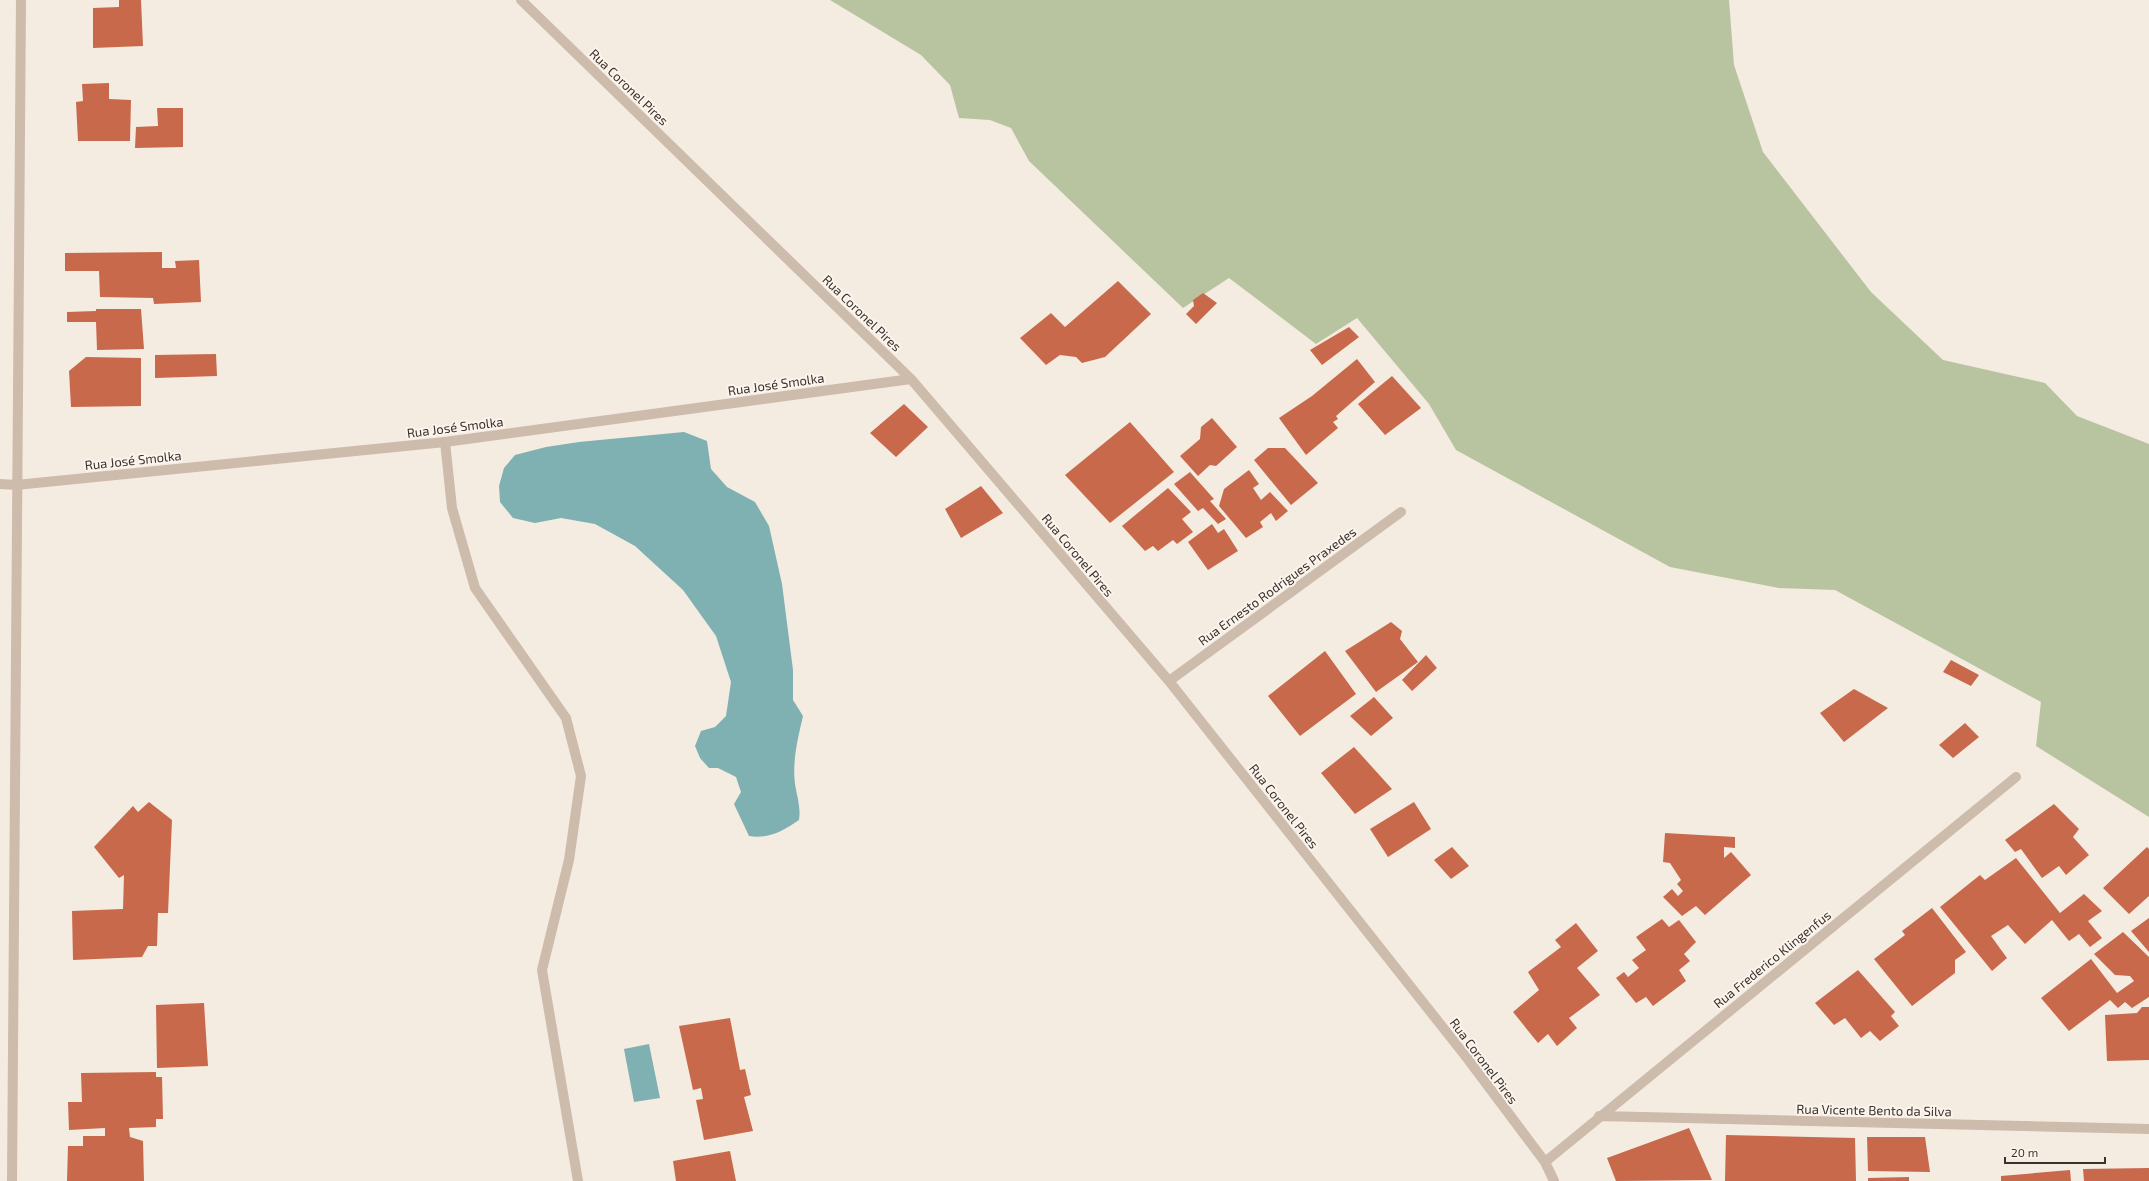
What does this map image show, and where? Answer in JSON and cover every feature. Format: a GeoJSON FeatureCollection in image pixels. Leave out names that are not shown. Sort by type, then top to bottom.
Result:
{"type":"FeatureCollection","features":[{"type":"Feature","properties":{"kind":"street"},"geometry":{"type":"LineString","coordinates":[[12,1181],[16,484],[21,0]]}},
{"type":"Feature","properties":{"kind":"street","name":"Rua Coronel Pires"},"geometry":{"type":"LineString","coordinates":[[521,0],[911,379],[1169,681],[1466,1058],[1544,1162],[1554,1181]]}},
{"type":"Feature","properties":{"kind":"street","name":"Rua José Smolka"},"geometry":{"type":"LineString","coordinates":[[0,484],[16,484],[446,442],[911,379]]}},
{"type":"Feature","properties":{"kind":"street"},"geometry":{"type":"LineString","coordinates":[[446,442],[452,508],[475,588],[566,718],[581,776],[569,860],[542,970],[578,1181]]}},
{"type":"Feature","properties":{"kind":"street","name":"Rua Ernesto Rodrigues Praxedes"},"geometry":{"type":"LineString","coordinates":[[1169,681],[1401,512]]}},
{"type":"Feature","properties":{"kind":"street","name":"Rua Frederico Klingenfus"},"geometry":{"type":"LineString","coordinates":[[1544,1162],[2016,777]]}},
{"type":"Feature","properties":{"kind":"street","name":"Rua Vicente Bento da Silva"},"geometry":{"type":"LineString","coordinates":[[1599,1116],[2149,1130]]}},
{"type":"Feature","properties":{"kind":"green space"},"geometry":{"type":"Polygon","coordinates":[[[830,0],[1729,0],[1734,65],[1763,152],[1871,292],[1943,360],[2045,383],[2077,416],[2149,444],[2149,817],[2036,746],[2041,702],[1835,590],[1779,588],[1670,567],[1456,450],[1429,404],[1357,318],[1316,344],[1229,278],[1183,308],[1029,161],[1011,128],[990,120],[959,118],[950,85],[921,55],[830,0]]]}},
{"type":"Feature","properties":{"kind":"water"},"geometry":{"type":"Polygon","coordinates":[[[684,432],[707,441],[711,469],[727,487],[755,502],[769,526],[782,584],[793,670],[793,700],[803,716],[797,741],[794,767],[799,806],[799,820],[781,831],[769,835],[756,837],[749,836],[734,804],[741,792],[736,777],[718,768],[709,768],[700,758],[695,746],[701,731],[715,727],[726,716],[731,682],[716,636],[683,590],[635,546],[595,524],[561,518],[535,523],[513,518],[500,502],[499,486],[504,468],[515,455],[546,447],[579,442],[684,432]]]}},
{"type":"Feature","properties":{"kind":"water"},"geometry":{"type":"Polygon","coordinates":[[[649,1044],[660,1098],[634,1102],[624,1049],[649,1044]]]}},
{"type":"Feature","properties":{"kind":"building"},"geometry":{"type":"Polygon","coordinates":[[[119,0],[141,0],[143,46],[93,48],[93,8],[119,7],[119,0]]]}},
{"type":"Feature","properties":{"kind":"building"},"geometry":{"type":"Polygon","coordinates":[[[109,83],[109,99],[131,100],[130,141],[78,141],[76,102],[83,101],[82,84],[109,83]]]}},
{"type":"Feature","properties":{"kind":"building"},"geometry":{"type":"Polygon","coordinates":[[[157,108],[183,108],[183,147],[135,148],[136,127],[158,126],[157,108]]]}},
{"type":"Feature","properties":{"kind":"building"},"geometry":{"type":"Polygon","coordinates":[[[162,252],[162,268],[176,268],[175,261],[199,260],[201,302],[154,304],[153,298],[100,297],[99,271],[65,271],[65,253],[162,252]]]}},
{"type":"Feature","properties":{"kind":"building"},"geometry":{"type":"Polygon","coordinates":[[[1118,281],[1151,314],[1105,357],[1082,363],[1076,357],[1060,355],[1046,365],[1020,338],[1051,313],[1065,327],[1118,281]]]}},
{"type":"Feature","properties":{"kind":"building"},"geometry":{"type":"Polygon","coordinates":[[[1203,293],[1217,303],[1196,324],[1186,314],[1194,306],[1193,300],[1203,293]]]}},
{"type":"Feature","properties":{"kind":"building"},"geometry":{"type":"Polygon","coordinates":[[[96,309],[141,309],[144,349],[97,350],[96,322],[67,322],[67,312],[96,311],[96,309]]]}},
{"type":"Feature","properties":{"kind":"building"},"geometry":{"type":"Polygon","coordinates":[[[1349,327],[1359,337],[1322,365],[1310,350],[1349,327]]]}},
{"type":"Feature","properties":{"kind":"building"},"geometry":{"type":"Polygon","coordinates":[[[216,354],[217,376],[155,378],[155,355],[216,354]]]}},
{"type":"Feature","properties":{"kind":"building"},"geometry":{"type":"Polygon","coordinates":[[[86,357],[141,358],[141,406],[71,407],[69,371],[86,357]]]}},
{"type":"Feature","properties":{"kind":"building"},"geometry":{"type":"Polygon","coordinates":[[[1357,359],[1375,382],[1336,416],[1338,419],[1333,422],[1338,428],[1306,455],[1279,418],[1312,396],[1357,359]]]}},
{"type":"Feature","properties":{"kind":"building"},"geometry":{"type":"Polygon","coordinates":[[[1392,376],[1421,408],[1385,435],[1358,404],[1392,376]]]}},
{"type":"Feature","properties":{"kind":"building"},"geometry":{"type":"Polygon","coordinates":[[[904,404],[928,427],[896,457],[870,433],[904,404]]]}},
{"type":"Feature","properties":{"kind":"building"},"geometry":{"type":"Polygon","coordinates":[[[1212,418],[1237,447],[1216,466],[1210,465],[1198,476],[1180,456],[1200,439],[1201,427],[1212,418]]]}},
{"type":"Feature","properties":{"kind":"building"},"geometry":{"type":"Polygon","coordinates":[[[1130,422],[1174,472],[1110,523],[1065,475],[1130,422]]]}},
{"type":"Feature","properties":{"kind":"building"},"geometry":{"type":"Polygon","coordinates":[[[1268,448],[1285,448],[1318,483],[1291,505],[1254,460],[1268,448]]]}},
{"type":"Feature","properties":{"kind":"building"},"geometry":{"type":"Polygon","coordinates":[[[1249,470],[1259,484],[1253,488],[1261,500],[1270,492],[1288,511],[1276,521],[1271,513],[1260,522],[1263,527],[1246,538],[1219,506],[1224,489],[1249,470]]]}},
{"type":"Feature","properties":{"kind":"building"},"geometry":{"type":"Polygon","coordinates":[[[1190,472],[1214,499],[1210,501],[1226,519],[1218,524],[1203,508],[1198,511],[1174,484],[1190,472]]]}},
{"type":"Feature","properties":{"kind":"building"},"geometry":{"type":"Polygon","coordinates":[[[981,486],[1003,513],[961,538],[945,509],[981,486]]]}},
{"type":"Feature","properties":{"kind":"building"},"geometry":{"type":"Polygon","coordinates":[[[1168,488],[1191,512],[1182,519],[1193,532],[1177,544],[1173,540],[1158,551],[1153,546],[1145,551],[1122,526],[1168,488]]]}},
{"type":"Feature","properties":{"kind":"building"},"geometry":{"type":"Polygon","coordinates":[[[1212,524],[1218,533],[1224,529],[1238,551],[1208,570],[1188,542],[1212,524]]]}},
{"type":"Feature","properties":{"kind":"building"},"geometry":{"type":"Polygon","coordinates":[[[1391,622],[1402,631],[1400,639],[1418,662],[1376,692],[1345,651],[1391,622]]]}},
{"type":"Feature","properties":{"kind":"building"},"geometry":{"type":"Polygon","coordinates":[[[1325,651],[1356,694],[1300,736],[1268,696],[1325,651]]]}},
{"type":"Feature","properties":{"kind":"building"},"geometry":{"type":"Polygon","coordinates":[[[1426,655],[1437,668],[1412,691],[1402,680],[1426,655]]]}},
{"type":"Feature","properties":{"kind":"building"},"geometry":{"type":"Polygon","coordinates":[[[1951,660],[1979,675],[1971,686],[1943,672],[1951,660]]]}},
{"type":"Feature","properties":{"kind":"building"},"geometry":{"type":"Polygon","coordinates":[[[1854,689],[1888,708],[1844,742],[1820,713],[1854,689]]]}},
{"type":"Feature","properties":{"kind":"building"},"geometry":{"type":"Polygon","coordinates":[[[1374,697],[1393,718],[1371,736],[1350,716],[1374,697]]]}},
{"type":"Feature","properties":{"kind":"building"},"geometry":{"type":"Polygon","coordinates":[[[1965,723],[1979,737],[1953,758],[1939,745],[1965,723]]]}},
{"type":"Feature","properties":{"kind":"building"},"geometry":{"type":"Polygon","coordinates":[[[1354,747],[1392,789],[1355,814],[1321,773],[1354,747]]]}},
{"type":"Feature","properties":{"kind":"building"},"geometry":{"type":"Polygon","coordinates":[[[149,802],[172,820],[168,913],[158,913],[157,946],[148,946],[142,957],[73,960],[72,911],[123,909],[124,875],[119,878],[94,847],[133,806],[138,812],[149,802]]]}},
{"type":"Feature","properties":{"kind":"building"},"geometry":{"type":"Polygon","coordinates":[[[1414,802],[1431,829],[1388,857],[1370,829],[1414,802]]]}},
{"type":"Feature","properties":{"kind":"building"},"geometry":{"type":"Polygon","coordinates":[[[2054,804],[2079,829],[2073,837],[2089,855],[2066,875],[2059,866],[2042,878],[2021,849],[2015,852],[2005,840],[2054,804]]]}},
{"type":"Feature","properties":{"kind":"building"},"geometry":{"type":"Polygon","coordinates":[[[1665,833],[1735,837],[1735,848],[1724,847],[1724,858],[1731,852],[1751,875],[1705,915],[1696,906],[1682,916],[1663,897],[1672,889],[1678,896],[1683,891],[1677,884],[1681,880],[1670,863],[1663,862],[1665,833]]]}},
{"type":"Feature","properties":{"kind":"building"},"geometry":{"type":"Polygon","coordinates":[[[1452,847],[1469,866],[1451,879],[1434,860],[1452,847]]]}},
{"type":"Feature","properties":{"kind":"building"},"geometry":{"type":"Polygon","coordinates":[[[2147,847],[2149,849],[2149,896],[2129,914],[2103,888],[2147,847]]]}},
{"type":"Feature","properties":{"kind":"building"},"geometry":{"type":"Polygon","coordinates":[[[2016,858],[2060,913],[2084,894],[2102,911],[2088,921],[2102,938],[2090,947],[2079,934],[2069,941],[2052,920],[2025,944],[2008,925],[1991,936],[2007,958],[1992,971],[1940,907],[1980,875],[1985,880],[2016,858]]]}},
{"type":"Feature","properties":{"kind":"building"},"geometry":{"type":"Polygon","coordinates":[[[1932,908],[1966,952],[1955,960],[1955,973],[1912,1006],[1874,959],[1905,935],[1902,931],[1932,908]]]}},
{"type":"Feature","properties":{"kind":"building"},"geometry":{"type":"Polygon","coordinates":[[[2149,918],[2149,952],[2131,931],[2149,918]]]}},
{"type":"Feature","properties":{"kind":"building"},"geometry":{"type":"Polygon","coordinates":[[[1662,919],[1669,927],[1679,920],[1696,942],[1684,954],[1690,961],[1679,970],[1686,981],[1653,1006],[1646,997],[1636,1003],[1616,978],[1624,972],[1628,977],[1639,968],[1632,960],[1646,950],[1636,937],[1662,919]]]}},
{"type":"Feature","properties":{"kind":"building"},"geometry":{"type":"Polygon","coordinates":[[[1576,923],[1598,951],[1577,968],[1600,995],[1569,1018],[1577,1028],[1557,1046],[1548,1034],[1538,1043],[1513,1012],[1539,990],[1528,972],[1561,947],[1555,940],[1576,923]]]}},
{"type":"Feature","properties":{"kind":"building"},"geometry":{"type":"Polygon","coordinates":[[[2123,932],[2149,957],[2149,997],[2132,1008],[2125,1002],[2118,1008],[2110,1000],[2069,1031],[2041,998],[2091,959],[2117,993],[2134,981],[2130,976],[2115,975],[2094,954],[2123,932]]]}},
{"type":"Feature","properties":{"kind":"building"},"geometry":{"type":"Polygon","coordinates":[[[1858,970],[1895,1012],[1891,1016],[1899,1026],[1880,1041],[1870,1031],[1861,1038],[1845,1018],[1834,1025],[1815,1003],[1858,970]]]}},
{"type":"Feature","properties":{"kind":"building"},"geometry":{"type":"Polygon","coordinates":[[[204,1003],[208,1066],[157,1068],[156,1005],[204,1003]]]}},
{"type":"Feature","properties":{"kind":"building"},"geometry":{"type":"Polygon","coordinates":[[[2142,1007],[2149,1007],[2149,1060],[2107,1061],[2105,1015],[2137,1013],[2142,1007]]]}},
{"type":"Feature","properties":{"kind":"building"},"geometry":{"type":"Polygon","coordinates":[[[730,1018],[740,1070],[745,1069],[751,1095],[744,1097],[753,1131],[704,1140],[696,1100],[703,1099],[701,1088],[693,1090],[679,1026],[730,1018]]]}},
{"type":"Feature","properties":{"kind":"building"},"geometry":{"type":"Polygon","coordinates":[[[156,1072],[156,1077],[162,1077],[163,1119],[156,1119],[156,1127],[129,1128],[130,1137],[143,1141],[144,1181],[67,1181],[68,1146],[83,1146],[83,1136],[105,1136],[105,1128],[69,1130],[68,1102],[82,1102],[81,1073],[156,1072]]]}},
{"type":"Feature","properties":{"kind":"building"},"geometry":{"type":"Polygon","coordinates":[[[1689,1128],[1712,1180],[1616,1181],[1607,1158],[1689,1128]]]}},
{"type":"Feature","properties":{"kind":"building"},"geometry":{"type":"Polygon","coordinates":[[[1726,1135],[1855,1138],[1856,1181],[1725,1181],[1726,1135]]]}},
{"type":"Feature","properties":{"kind":"building"},"geometry":{"type":"Polygon","coordinates":[[[1867,1137],[1925,1137],[1930,1172],[1868,1171],[1867,1137]]]}},
{"type":"Feature","properties":{"kind":"building"},"geometry":{"type":"Polygon","coordinates":[[[730,1151],[736,1181],[676,1181],[673,1161],[730,1151]]]}},
{"type":"Feature","properties":{"kind":"building"},"geometry":{"type":"Polygon","coordinates":[[[2149,1168],[2149,1181],[2084,1181],[2083,1169],[2149,1168]]]}},
{"type":"Feature","properties":{"kind":"building"},"geometry":{"type":"Polygon","coordinates":[[[2070,1170],[2071,1181],[2001,1181],[2001,1176],[2070,1170]]]}},
{"type":"Feature","properties":{"kind":"building"},"geometry":{"type":"Polygon","coordinates":[[[1909,1177],[1909,1181],[1868,1181],[1868,1178],[1909,1177]]]}}]}
